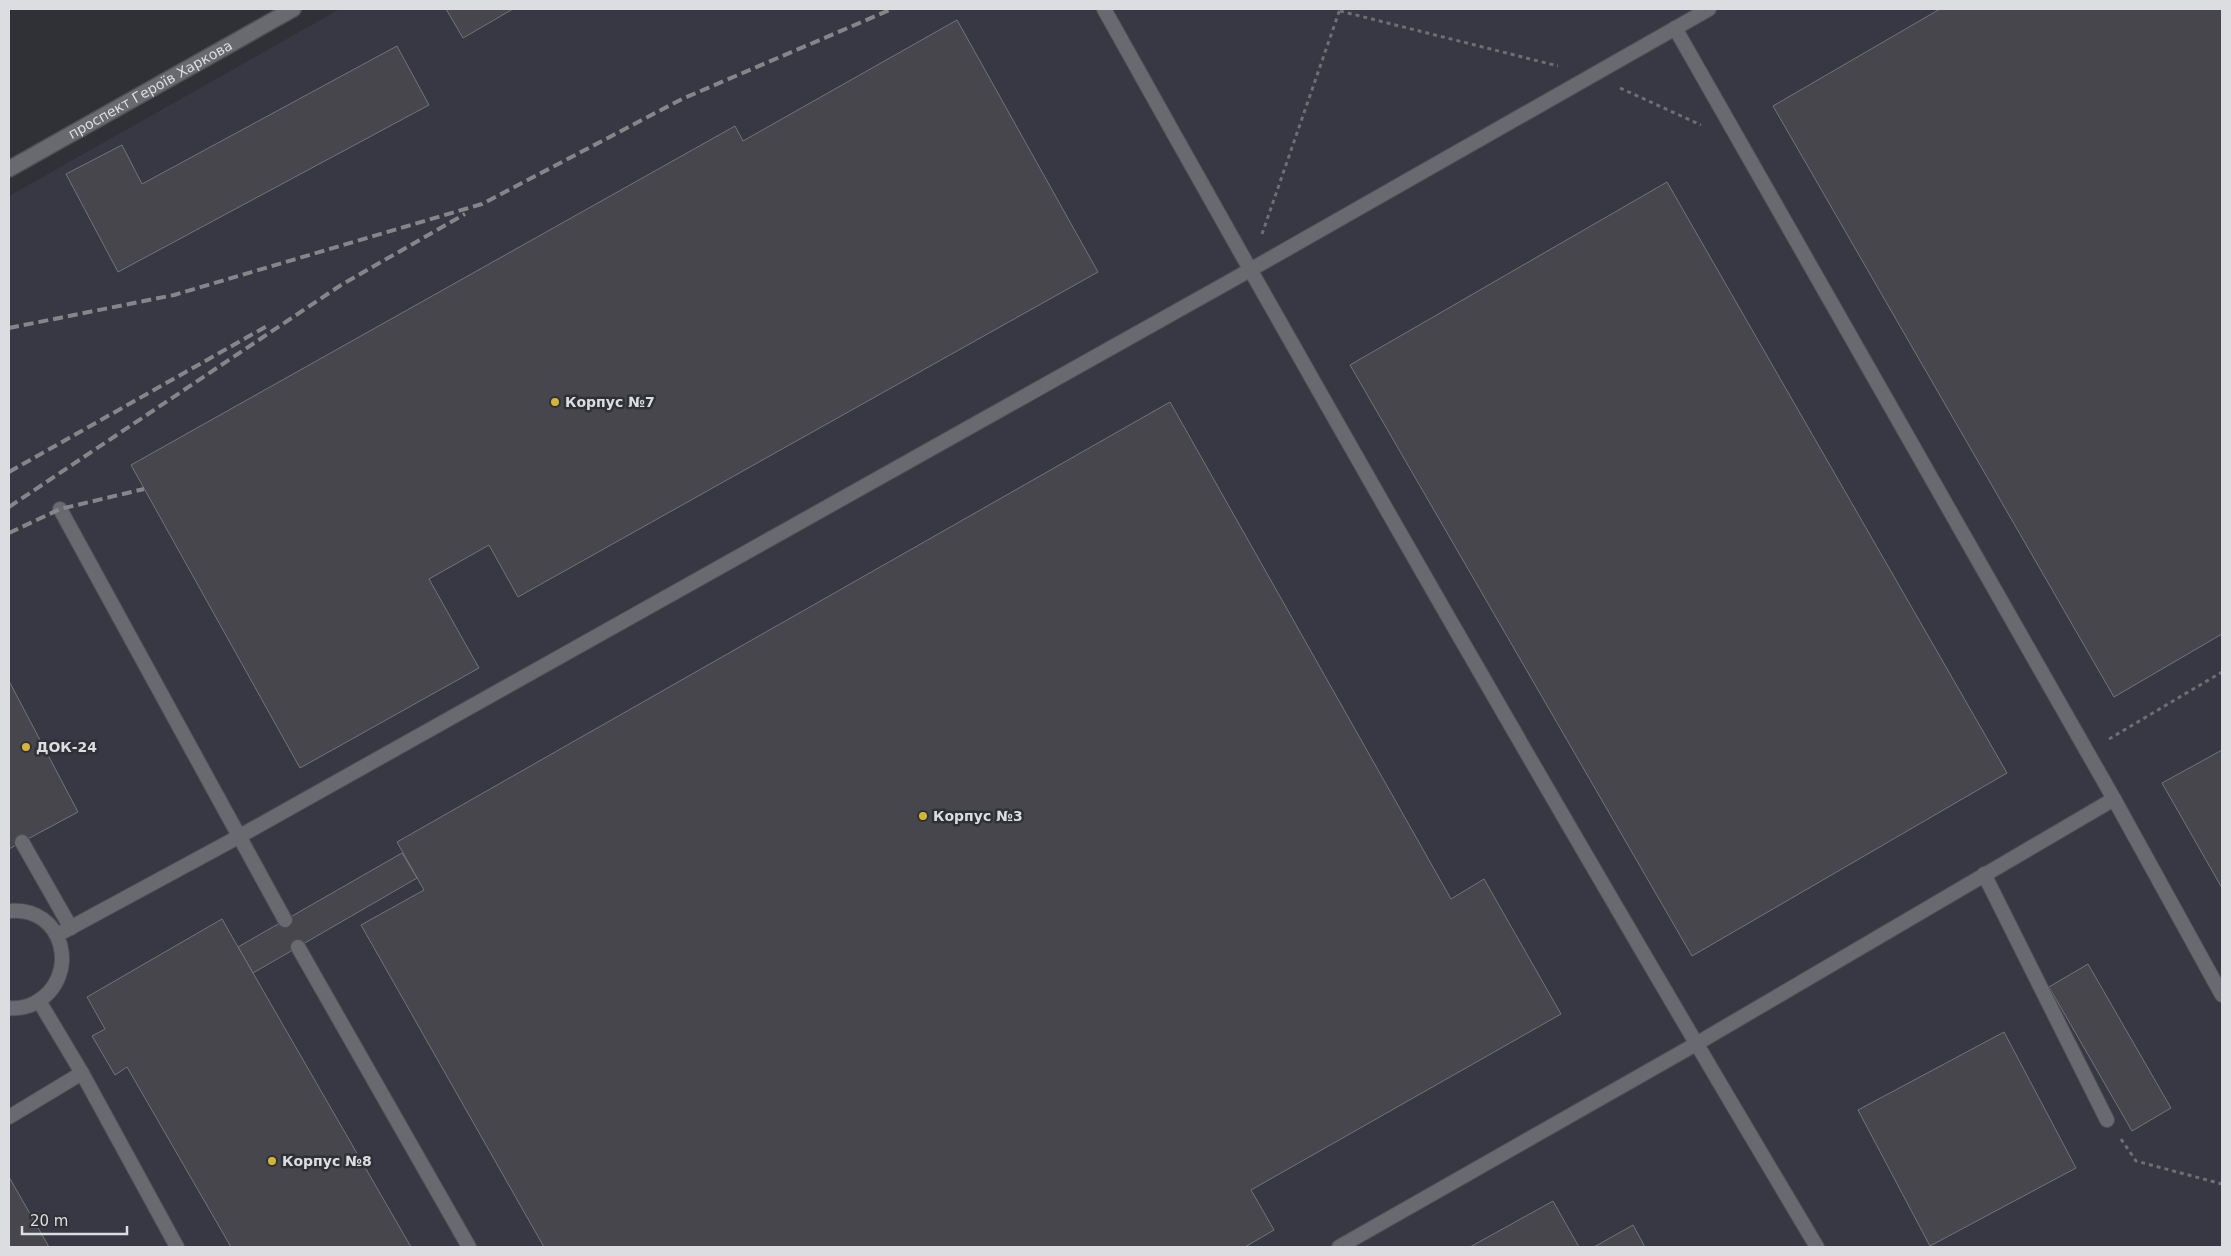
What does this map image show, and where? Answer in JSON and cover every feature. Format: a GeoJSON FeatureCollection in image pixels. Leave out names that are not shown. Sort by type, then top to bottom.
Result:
{"type":"FeatureCollection","features":[{"type":"Feature","properties":{"kind":"street","name":"проспект Героїв Харкова"},"geometry":{"type":"LineString","coordinates":[[9,169],[293,9]]}},
{"type":"Feature","properties":{"kind":"lane"},"geometry":{"type":"LineString","coordinates":[[1104,9],[1250,270],[1696,1044],[1817,1247]]}},
{"type":"Feature","properties":{"kind":"lane"},"geometry":{"type":"LineString","coordinates":[[57,935],[240,836],[1250,270],[1708,9]]}},
{"type":"Feature","properties":{"kind":"lane"},"geometry":{"type":"LineString","coordinates":[[1675,28],[2114,799],[2222,995]]}},
{"type":"Feature","properties":{"kind":"lane"},"geometry":{"type":"LineString","coordinates":[[60,509],[285,920]]}},
{"type":"Feature","properties":{"kind":"lane"},"geometry":{"type":"LineString","coordinates":[[1339,1247],[1696,1044],[2114,799]]}},
{"type":"Feature","properties":{"kind":"lane"},"geometry":{"type":"LineString","coordinates":[[22,842],[71,928]]}},
{"type":"Feature","properties":{"kind":"lane"},"geometry":{"type":"LineString","coordinates":[[1984,874],[2108,1120]]}},
{"type":"Feature","properties":{"kind":"lane"},"geometry":{"type":"LineString","coordinates":[[9,910],[32,913],[47,922],[57,935],[63,952],[62,968],[56,984],[45,998],[30,1006],[9,1008]]}},
{"type":"Feature","properties":{"kind":"lane"},"geometry":{"type":"LineString","coordinates":[[298,946],[468,1247]]}},
{"type":"Feature","properties":{"kind":"lane"},"geometry":{"type":"LineString","coordinates":[[39,1001],[82,1073],[177,1247]]}},
{"type":"Feature","properties":{"kind":"lane"},"geometry":{"type":"LineString","coordinates":[[9,1117],[82,1073]]}},
{"type":"Feature","properties":{"kind":"path"},"geometry":{"type":"LineString","coordinates":[[1250,270],[1340,10],[1592,75],[1740,143]]}},
{"type":"Feature","properties":{"kind":"path"},"geometry":{"type":"LineString","coordinates":[[2087,752],[2222,672]]}},
{"type":"Feature","properties":{"kind":"path"},"geometry":{"type":"LineString","coordinates":[[2108,1120],[2136,1161],[2222,1184]]}},
{"type":"Feature","properties":{"kind":"shaded area"},"geometry":{"type":"Polygon","coordinates":[[[340,9],[2222,9],[2222,1247],[9,1247],[9,196],[340,9]]]}},
{"type":"Feature","properties":{"kind":"building"},"geometry":{"type":"Polygon","coordinates":[[[446,9],[513,9],[463,38],[446,9]]]}},
{"type":"Feature","properties":{"kind":"building"},"geometry":{"type":"Polygon","coordinates":[[[1940,9],[2222,9],[2222,634],[2114,697],[1773,106],[1940,9]]]}},
{"type":"Feature","properties":{"kind":"building","name":"Корпус №7"},"geometry":{"type":"Polygon","coordinates":[[[957,20],[1098,272],[518,597],[489,545],[429,579],[479,668],[300,768],[131,465],[735,126],[743,141],[957,20]]]}},
{"type":"Feature","properties":{"kind":"building"},"geometry":{"type":"Polygon","coordinates":[[[397,46],[429,105],[118,272],[66,174],[122,145],[142,184],[397,46]]]}},
{"type":"Feature","properties":{"kind":"building"},"geometry":{"type":"Polygon","coordinates":[[[1667,182],[2007,773],[1692,956],[1350,365],[1667,182]]]}},
{"type":"Feature","properties":{"kind":"building","name":"Корпус №3"},"geometry":{"type":"Polygon","coordinates":[[[1170,402],[1451,899],[1484,879],[1561,1014],[1251,1190],[1274,1230],[1245,1247],[544,1247],[361,925],[424,890],[397,842],[1170,402]]]}},
{"type":"Feature","properties":{"kind":"building","name":"ДОК-24"},"geometry":{"type":"Polygon","coordinates":[[[9,681],[78,812],[9,849],[9,681]]]}},
{"type":"Feature","properties":{"kind":"building"},"geometry":{"type":"Polygon","coordinates":[[[2222,750],[2222,888],[2162,783],[2222,750]]]}},
{"type":"Feature","properties":{"kind":"building"},"geometry":{"type":"Polygon","coordinates":[[[402,853],[417,878],[253,973],[238,947],[402,853]]]}},
{"type":"Feature","properties":{"kind":"building","name":"Корпус №8"},"geometry":{"type":"Polygon","coordinates":[[[222,919],[411,1247],[231,1247],[127,1067],[115,1075],[92,1036],[105,1029],[87,997],[222,919]]]}},
{"type":"Feature","properties":{"kind":"building"},"geometry":{"type":"Polygon","coordinates":[[[2088,964],[2171,1108],[2132,1131],[2049,987],[2088,964]]]}},
{"type":"Feature","properties":{"kind":"building"},"geometry":{"type":"Polygon","coordinates":[[[2004,1032],[2076,1168],[1930,1246],[1858,1110],[2004,1032]]]}},
{"type":"Feature","properties":{"kind":"building"},"geometry":{"type":"Polygon","coordinates":[[[9,1177],[49,1247],[9,1247],[9,1177]]]}},
{"type":"Feature","properties":{"kind":"building"},"geometry":{"type":"Polygon","coordinates":[[[1553,1201],[1579,1247],[1470,1247],[1553,1201]]]}},
{"type":"Feature","properties":{"kind":"building"},"geometry":{"type":"Polygon","coordinates":[[[1633,1225],[1645,1247],[1594,1247],[1633,1225]]]}},
{"type":"Feature","properties":{"kind":"railway"},"geometry":{"type":"LineString","coordinates":[[9,328],[174,295],[482,204],[682,99],[892,9]]}},
{"type":"Feature","properties":{"kind":"railway"},"geometry":{"type":"LineString","coordinates":[[9,507],[341,285],[465,214]]}},
{"type":"Feature","properties":{"kind":"railway"},"geometry":{"type":"LineString","coordinates":[[9,472],[267,326]]}},
{"type":"Feature","properties":{"kind":"railway"},"geometry":{"type":"LineString","coordinates":[[9,533],[60,509],[144,489]]}},
{"type":"Feature","properties":{"kind":"place","name":"Корпус №7"},"geometry":{"type":"Point","coordinates":[555,402]}},
{"type":"Feature","properties":{"kind":"place","name":"ДОК-24"},"geometry":{"type":"Point","coordinates":[26,747]}},
{"type":"Feature","properties":{"kind":"place","name":"Корпус №3"},"geometry":{"type":"Point","coordinates":[923,816]}},
{"type":"Feature","properties":{"kind":"place","name":"Корпус №8"},"geometry":{"type":"Point","coordinates":[272,1161]}}]}
